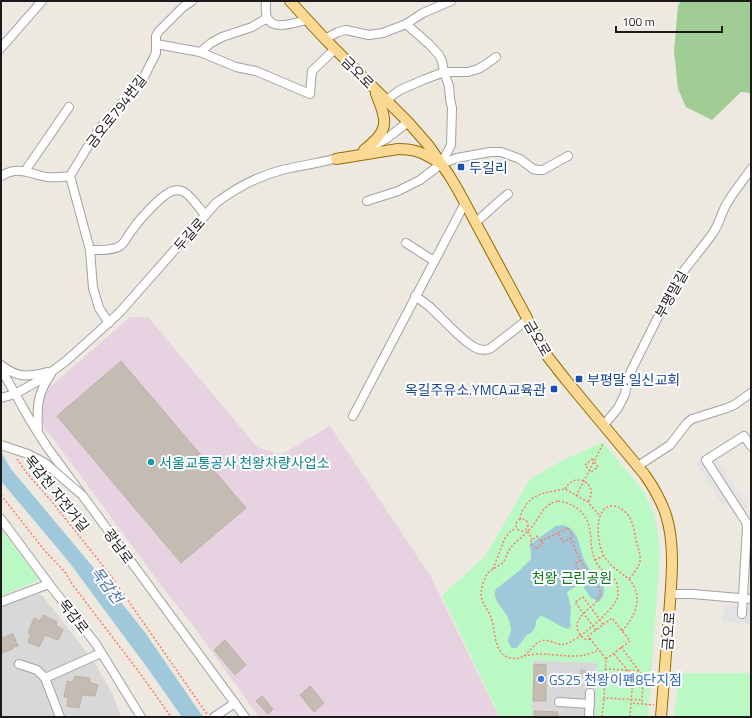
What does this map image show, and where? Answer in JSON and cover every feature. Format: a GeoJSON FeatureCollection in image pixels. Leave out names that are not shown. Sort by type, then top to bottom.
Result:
{"type":"FeatureCollection","features":[{"type":"Feature","properties":{"kind":"main road","name":"금오로"},"geometry":{"type":"LineString","coordinates":[[290,1],[325,39],[408,122],[429,146],[455,185],[548,357],[638,466],[661,501],[670,532],[672,571],[662,717]]}},
{"type":"Feature","properties":{"kind":"main road"},"geometry":{"type":"LineString","coordinates":[[364,150],[375,142],[380,136],[385,122],[382,107],[374,88]]}},
{"type":"Feature","properties":{"kind":"main road"},"geometry":{"type":"LineString","coordinates":[[336,159],[392,149],[408,149],[424,154],[441,164]]}},
{"type":"Feature","properties":{"kind":"street"},"geometry":{"type":"LineString","coordinates":[[1,48],[42,1]]}},
{"type":"Feature","properties":{"kind":"street","name":"금오로794번길"},"geometry":{"type":"LineString","coordinates":[[70,176],[100,128],[143,79],[156,53],[156,36],[159,31],[183,7],[192,1]]}},
{"type":"Feature","properties":{"kind":"street"},"geometry":{"type":"LineString","coordinates":[[266,1],[267,18],[270,23],[282,25],[307,20]]}},
{"type":"Feature","properties":{"kind":"street"},"geometry":{"type":"LineString","coordinates":[[325,39],[338,32],[346,30],[369,35],[384,33],[406,24],[423,13],[452,1]]}},
{"type":"Feature","properties":{"kind":"street"},"geometry":{"type":"LineString","coordinates":[[200,52],[211,43],[252,27],[267,18]]}},
{"type":"Feature","properties":{"kind":"street"},"geometry":{"type":"LineString","coordinates":[[406,24],[439,55],[449,86],[452,108],[451,145],[441,164]]}},
{"type":"Feature","properties":{"kind":"street"},"geometry":{"type":"LineString","coordinates":[[156,44],[200,52],[236,67],[256,71],[310,94],[312,71],[335,49]]}},
{"type":"Feature","properties":{"kind":"street"},"geometry":{"type":"LineString","coordinates":[[386,100],[400,90],[423,80],[444,72],[468,72],[478,69],[496,57]]}},
{"type":"Feature","properties":{"kind":"street"},"geometry":{"type":"LineString","coordinates":[[25,171],[69,107]]}},
{"type":"Feature","properties":{"kind":"street","name":"두길로"},"geometry":{"type":"LineString","coordinates":[[1,398],[15,394],[54,370],[109,323],[160,268],[205,215],[227,195],[255,179],[284,169],[336,159],[364,150],[386,139],[408,122]]}},
{"type":"Feature","properties":{"kind":"street"},"geometry":{"type":"LineString","coordinates":[[367,201],[398,192],[420,180],[441,164],[457,158],[490,152],[502,152],[520,159],[533,169],[543,170],[568,156]]}},
{"type":"Feature","properties":{"kind":"street","name":"부평말길"},"geometry":{"type":"LineString","coordinates":[[604,425],[618,408],[625,394],[628,377],[675,283],[683,270],[714,232],[720,222],[725,206],[751,169]]}},
{"type":"Feature","properties":{"kind":"street"},"geometry":{"type":"LineString","coordinates":[[1,176],[13,170],[25,171],[46,177],[70,176],[90,250],[93,288],[99,308],[109,323]]}},
{"type":"Feature","properties":{"kind":"street"},"geometry":{"type":"LineString","coordinates":[[90,250],[112,249],[119,247],[125,241],[140,218],[164,196],[172,191],[182,191],[189,196],[205,215]]}},
{"type":"Feature","properties":{"kind":"street"},"geometry":{"type":"LineString","coordinates":[[475,223],[508,194]]}},
{"type":"Feature","properties":{"kind":"street"},"geometry":{"type":"LineString","coordinates":[[353,416],[465,203]]}},
{"type":"Feature","properties":{"kind":"street"},"geometry":{"type":"LineString","coordinates":[[406,243],[434,261]]}},
{"type":"Feature","properties":{"kind":"street"},"geometry":{"type":"LineString","coordinates":[[415,296],[432,309],[459,335],[474,347],[481,349],[487,350],[491,348],[528,320]]}},
{"type":"Feature","properties":{"kind":"street"},"geometry":{"type":"LineString","coordinates":[[1,365],[13,373],[25,376],[33,376],[54,370]]}},
{"type":"Feature","properties":{"kind":"street","name":"광남로"},"geometry":{"type":"LineString","coordinates":[[1,369],[38,433],[66,474],[245,717]]}},
{"type":"Feature","properties":{"kind":"street"},"geometry":{"type":"LineString","coordinates":[[38,433],[38,405],[40,397],[44,385],[54,370]]}},
{"type":"Feature","properties":{"kind":"street"},"geometry":{"type":"LineString","coordinates":[[638,466],[670,445],[692,419],[728,408],[751,393]]}},
{"type":"Feature","properties":{"kind":"street"},"geometry":{"type":"LineString","coordinates":[[742,614],[747,527],[743,517],[706,460],[744,436],[751,446]]}},
{"type":"Feature","properties":{"kind":"street"},"geometry":{"type":"LineString","coordinates":[[1,445],[28,454],[45,464],[82,495]]}},
{"type":"Feature","properties":{"kind":"street","name":"목감로"},"geometry":{"type":"LineString","coordinates":[[1,519],[48,584],[96,644],[141,717]]}},
{"type":"Feature","properties":{"kind":"street"},"geometry":{"type":"LineString","coordinates":[[1,602],[48,584]]}},
{"type":"Feature","properties":{"kind":"street"},"geometry":{"type":"LineString","coordinates":[[671,594],[692,594],[751,599]]}},
{"type":"Feature","properties":{"kind":"street"},"geometry":{"type":"LineString","coordinates":[[45,678],[102,653]]}},
{"type":"Feature","properties":{"kind":"street"},"geometry":{"type":"LineString","coordinates":[[19,664],[37,670],[45,678],[60,717]]}},
{"type":"Feature","properties":{"kind":"street"},"geometry":{"type":"LineString","coordinates":[[589,717],[590,693]]}},
{"type":"Feature","properties":{"kind":"street"},"geometry":{"type":"LineString","coordinates":[[214,717],[235,702]]}},
{"type":"Feature","properties":{"kind":"street"},"geometry":{"type":"LineString","coordinates":[[559,702],[590,704]]}},
{"type":"Feature","properties":{"kind":"path"},"geometry":{"type":"LineString","coordinates":[[576,496],[603,444]]}},
{"type":"Feature","properties":{"kind":"path","name":"목감천 자전거길"},"geometry":{"type":"LineString","coordinates":[[14,454],[26,472],[53,503],[111,576],[209,717]]}},
{"type":"Feature","properties":{"kind":"path"},"geometry":{"type":"LineString","coordinates":[[589,470],[585,464],[592,459],[594,461]]}},
{"type":"Feature","properties":{"kind":"path"},"geometry":{"type":"LineString","coordinates":[[589,470],[591,472],[598,467],[594,461]]}},
{"type":"Feature","properties":{"kind":"path"},"geometry":{"type":"LineString","coordinates":[[565,489],[571,482],[579,480],[584,481],[589,485],[592,492],[588,502]]}},
{"type":"Feature","properties":{"kind":"path"},"geometry":{"type":"LineString","coordinates":[[493,570],[505,538],[516,528],[516,524],[520,519],[524,507],[534,498],[544,493],[565,489],[588,502],[600,516]]}},
{"type":"Feature","properties":{"kind":"path"},"geometry":{"type":"LineString","coordinates":[[1,495],[45,551],[65,572],[72,584],[142,676],[171,717]]}},
{"type":"Feature","properties":{"kind":"path"},"geometry":{"type":"LineString","coordinates":[[558,501],[567,502],[582,512],[589,522],[591,548],[595,560],[600,567],[614,578],[618,588],[618,596],[617,601],[600,620],[570,642],[558,644],[540,641],[524,656],[518,659],[507,657],[502,654],[496,645],[492,618],[483,603],[481,594],[482,586],[487,574],[503,562],[507,553],[527,530],[550,503],[558,501]]}},
{"type":"Feature","properties":{"kind":"path"},"geometry":{"type":"LineString","coordinates":[[622,631],[632,618],[637,606],[637,597],[635,589],[629,579],[611,565],[600,548],[600,516],[603,510],[608,507],[617,507],[624,511],[631,520],[640,551],[640,559],[638,567],[629,579]]}},
{"type":"Feature","properties":{"kind":"path"},"geometry":{"type":"LineString","coordinates":[[520,519],[524,519],[527,522],[527,530],[532,540],[530,542],[536,549],[543,544],[537,536],[532,540]]}},
{"type":"Feature","properties":{"kind":"path"},"geometry":{"type":"LineString","coordinates":[[516,528],[521,532],[527,530]]}},
{"type":"Feature","properties":{"kind":"path"},"geometry":{"type":"LineString","coordinates":[[541,541],[568,528],[572,537],[570,538],[581,560],[591,579],[600,589],[599,598],[583,614],[577,626],[584,639],[590,639]]}},
{"type":"Feature","properties":{"kind":"path"},"geometry":{"type":"LineString","coordinates":[[558,533],[563,542],[570,538]]}},
{"type":"Feature","properties":{"kind":"path"},"geometry":{"type":"LineString","coordinates":[[595,560],[604,556]]}},
{"type":"Feature","properties":{"kind":"path"},"geometry":{"type":"LineString","coordinates":[[581,560],[575,564],[580,572],[586,569]]}},
{"type":"Feature","properties":{"kind":"path"},"geometry":{"type":"LineString","coordinates":[[596,630],[575,602],[583,597],[603,624]]}},
{"type":"Feature","properties":{"kind":"path"},"geometry":{"type":"LineString","coordinates":[[602,717],[606,659],[588,636],[612,618],[630,641],[606,659]]}},
{"type":"Feature","properties":{"kind":"path"},"geometry":{"type":"LineString","coordinates":[[621,647],[643,676],[642,704]]}},
{"type":"Feature","properties":{"kind":"path"},"geometry":{"type":"LineString","coordinates":[[524,656],[541,654],[580,656],[592,653],[599,649]]}},
{"type":"Feature","properties":{"kind":"path"},"geometry":{"type":"LineString","coordinates":[[614,653],[633,677],[630,717]]}},
{"type":"Feature","properties":{"kind":"path"},"geometry":{"type":"LineString","coordinates":[[606,669],[639,672]]}},
{"type":"Feature","properties":{"kind":"path"},"geometry":{"type":"LineString","coordinates":[[604,698],[642,700]]}},
{"type":"Feature","properties":{"kind":"path"},"geometry":{"type":"LineString","coordinates":[[631,703],[662,705]]}},
{"type":"Feature","properties":{"kind":"shaded area"},"geometry":{"type":"Polygon","coordinates":[[[130,317],[148,317],[257,447],[281,455],[330,426],[431,577],[499,717],[259,717],[192,624],[166,592],[45,429],[42,419],[41,403],[50,387],[130,317]]]}},
{"type":"Feature","properties":{"kind":"shaded area"},"geometry":{"type":"Polygon","coordinates":[[[703,458],[708,466],[718,460],[747,506],[737,513],[730,502],[723,506],[696,462],[703,458]]]}},
{"type":"Feature","properties":{"kind":"shaded area"},"geometry":{"type":"Polygon","coordinates":[[[39,594],[42,595],[95,663],[113,695],[121,717],[1,717],[1,607],[39,594]]]}},
{"type":"Feature","properties":{"kind":"shaded area"},"geometry":{"type":"Polygon","coordinates":[[[725,605],[751,606],[751,624],[722,622],[725,605]]]}},
{"type":"Feature","properties":{"kind":"shaded area"},"geometry":{"type":"Polygon","coordinates":[[[533,660],[598,663],[595,717],[532,717],[533,660]]]}},
{"type":"Feature","properties":{"kind":"green space"},"geometry":{"type":"Polygon","coordinates":[[[681,1],[751,1],[751,93],[741,92],[712,120],[686,107],[678,89],[674,51],[678,5],[681,1]]]}},
{"type":"Feature","properties":{"kind":"green space","name":"천왕 근린공원"},"geometry":{"type":"Polygon","coordinates":[[[603,442],[644,492],[654,514],[658,534],[660,552],[648,717],[595,717],[598,663],[533,660],[532,717],[500,717],[442,596],[486,555],[530,479],[563,460],[603,442]]]}},
{"type":"Feature","properties":{"kind":"green space"},"geometry":{"type":"Polygon","coordinates":[[[1,528],[39,580],[1,596],[1,528]]]}},
{"type":"Feature","properties":{"kind":"green space"},"geometry":{"type":"Polygon","coordinates":[[[680,673],[751,673],[751,717],[674,717],[680,673]]]}},
{"type":"Feature","properties":{"kind":"water","name":"목감천"},"geometry":{"type":"Polygon","coordinates":[[[1,452],[11,469],[144,631],[203,717],[182,717],[69,562],[1,481],[1,452]]]}},
{"type":"Feature","properties":{"kind":"water"},"geometry":{"type":"Polygon","coordinates":[[[562,525],[568,527],[576,536],[584,560],[603,585],[603,596],[599,602],[591,598],[581,583],[567,592],[571,608],[571,626],[568,629],[541,616],[536,621],[535,627],[532,631],[517,648],[512,648],[508,642],[511,628],[508,617],[496,600],[496,589],[519,571],[531,559],[529,545],[556,526],[562,525]]]}},
{"type":"Feature","properties":{"kind":"building","name":"서울교통공사 천왕차량사업소"},"geometry":{"type":"Polygon","coordinates":[[[121,361],[246,508],[181,563],[57,416],[121,361]]]}},
{"type":"Feature","properties":{"kind":"building"},"geometry":{"type":"Polygon","coordinates":[[[43,615],[57,622],[56,625],[63,630],[58,640],[45,635],[39,647],[28,642],[31,634],[28,633],[34,618],[40,621],[43,615]]]}},
{"type":"Feature","properties":{"kind":"building"},"geometry":{"type":"Polygon","coordinates":[[[13,634],[18,646],[1,653],[1,638],[13,634]]]}},
{"type":"Feature","properties":{"kind":"building"},"geometry":{"type":"Polygon","coordinates":[[[225,640],[246,665],[235,675],[214,650],[225,640]]]}},
{"type":"Feature","properties":{"kind":"building"},"geometry":{"type":"Polygon","coordinates":[[[534,664],[546,665],[546,701],[533,701],[534,664]]]}},
{"type":"Feature","properties":{"kind":"building"},"geometry":{"type":"Polygon","coordinates":[[[75,676],[90,678],[89,682],[98,685],[95,696],[82,695],[79,708],[67,706],[68,697],[64,697],[67,681],[73,682],[75,676]]]}},
{"type":"Feature","properties":{"kind":"building"},"geometry":{"type":"Polygon","coordinates":[[[310,686],[324,703],[314,712],[300,695],[310,686]]]}},
{"type":"Feature","properties":{"kind":"building"},"geometry":{"type":"Polygon","coordinates":[[[262,696],[273,709],[268,714],[256,701],[262,696]]]}},
{"type":"Feature","properties":{"kind":"building"},"geometry":{"type":"Polygon","coordinates":[[[534,711],[558,712],[558,717],[534,717],[534,711]]]}},
{"type":"Feature","properties":{"kind":"tunnel"},"geometry":{"type":"LineString","coordinates":[[580,672],[588,678],[590,693]]}},
{"type":"Feature","properties":{"kind":"place","name":"두길리"},"geometry":{"type":"Point","coordinates":[461,167]}},
{"type":"Feature","properties":{"kind":"place","name":"부평말.일신교회"},"geometry":{"type":"Point","coordinates":[579,379]}},
{"type":"Feature","properties":{"kind":"place","name":"옥길주유소.YMCA교육관"},"geometry":{"type":"Point","coordinates":[554,389]}},
{"type":"Feature","properties":{"kind":"place","name":"서울교통공사 천왕차량사업소"},"geometry":{"type":"Point","coordinates":[151,462]}},
{"type":"Feature","properties":{"kind":"place","name":"GS25 천왕이펜8단지점"},"geometry":{"type":"Point","coordinates":[541,679]}}]}
